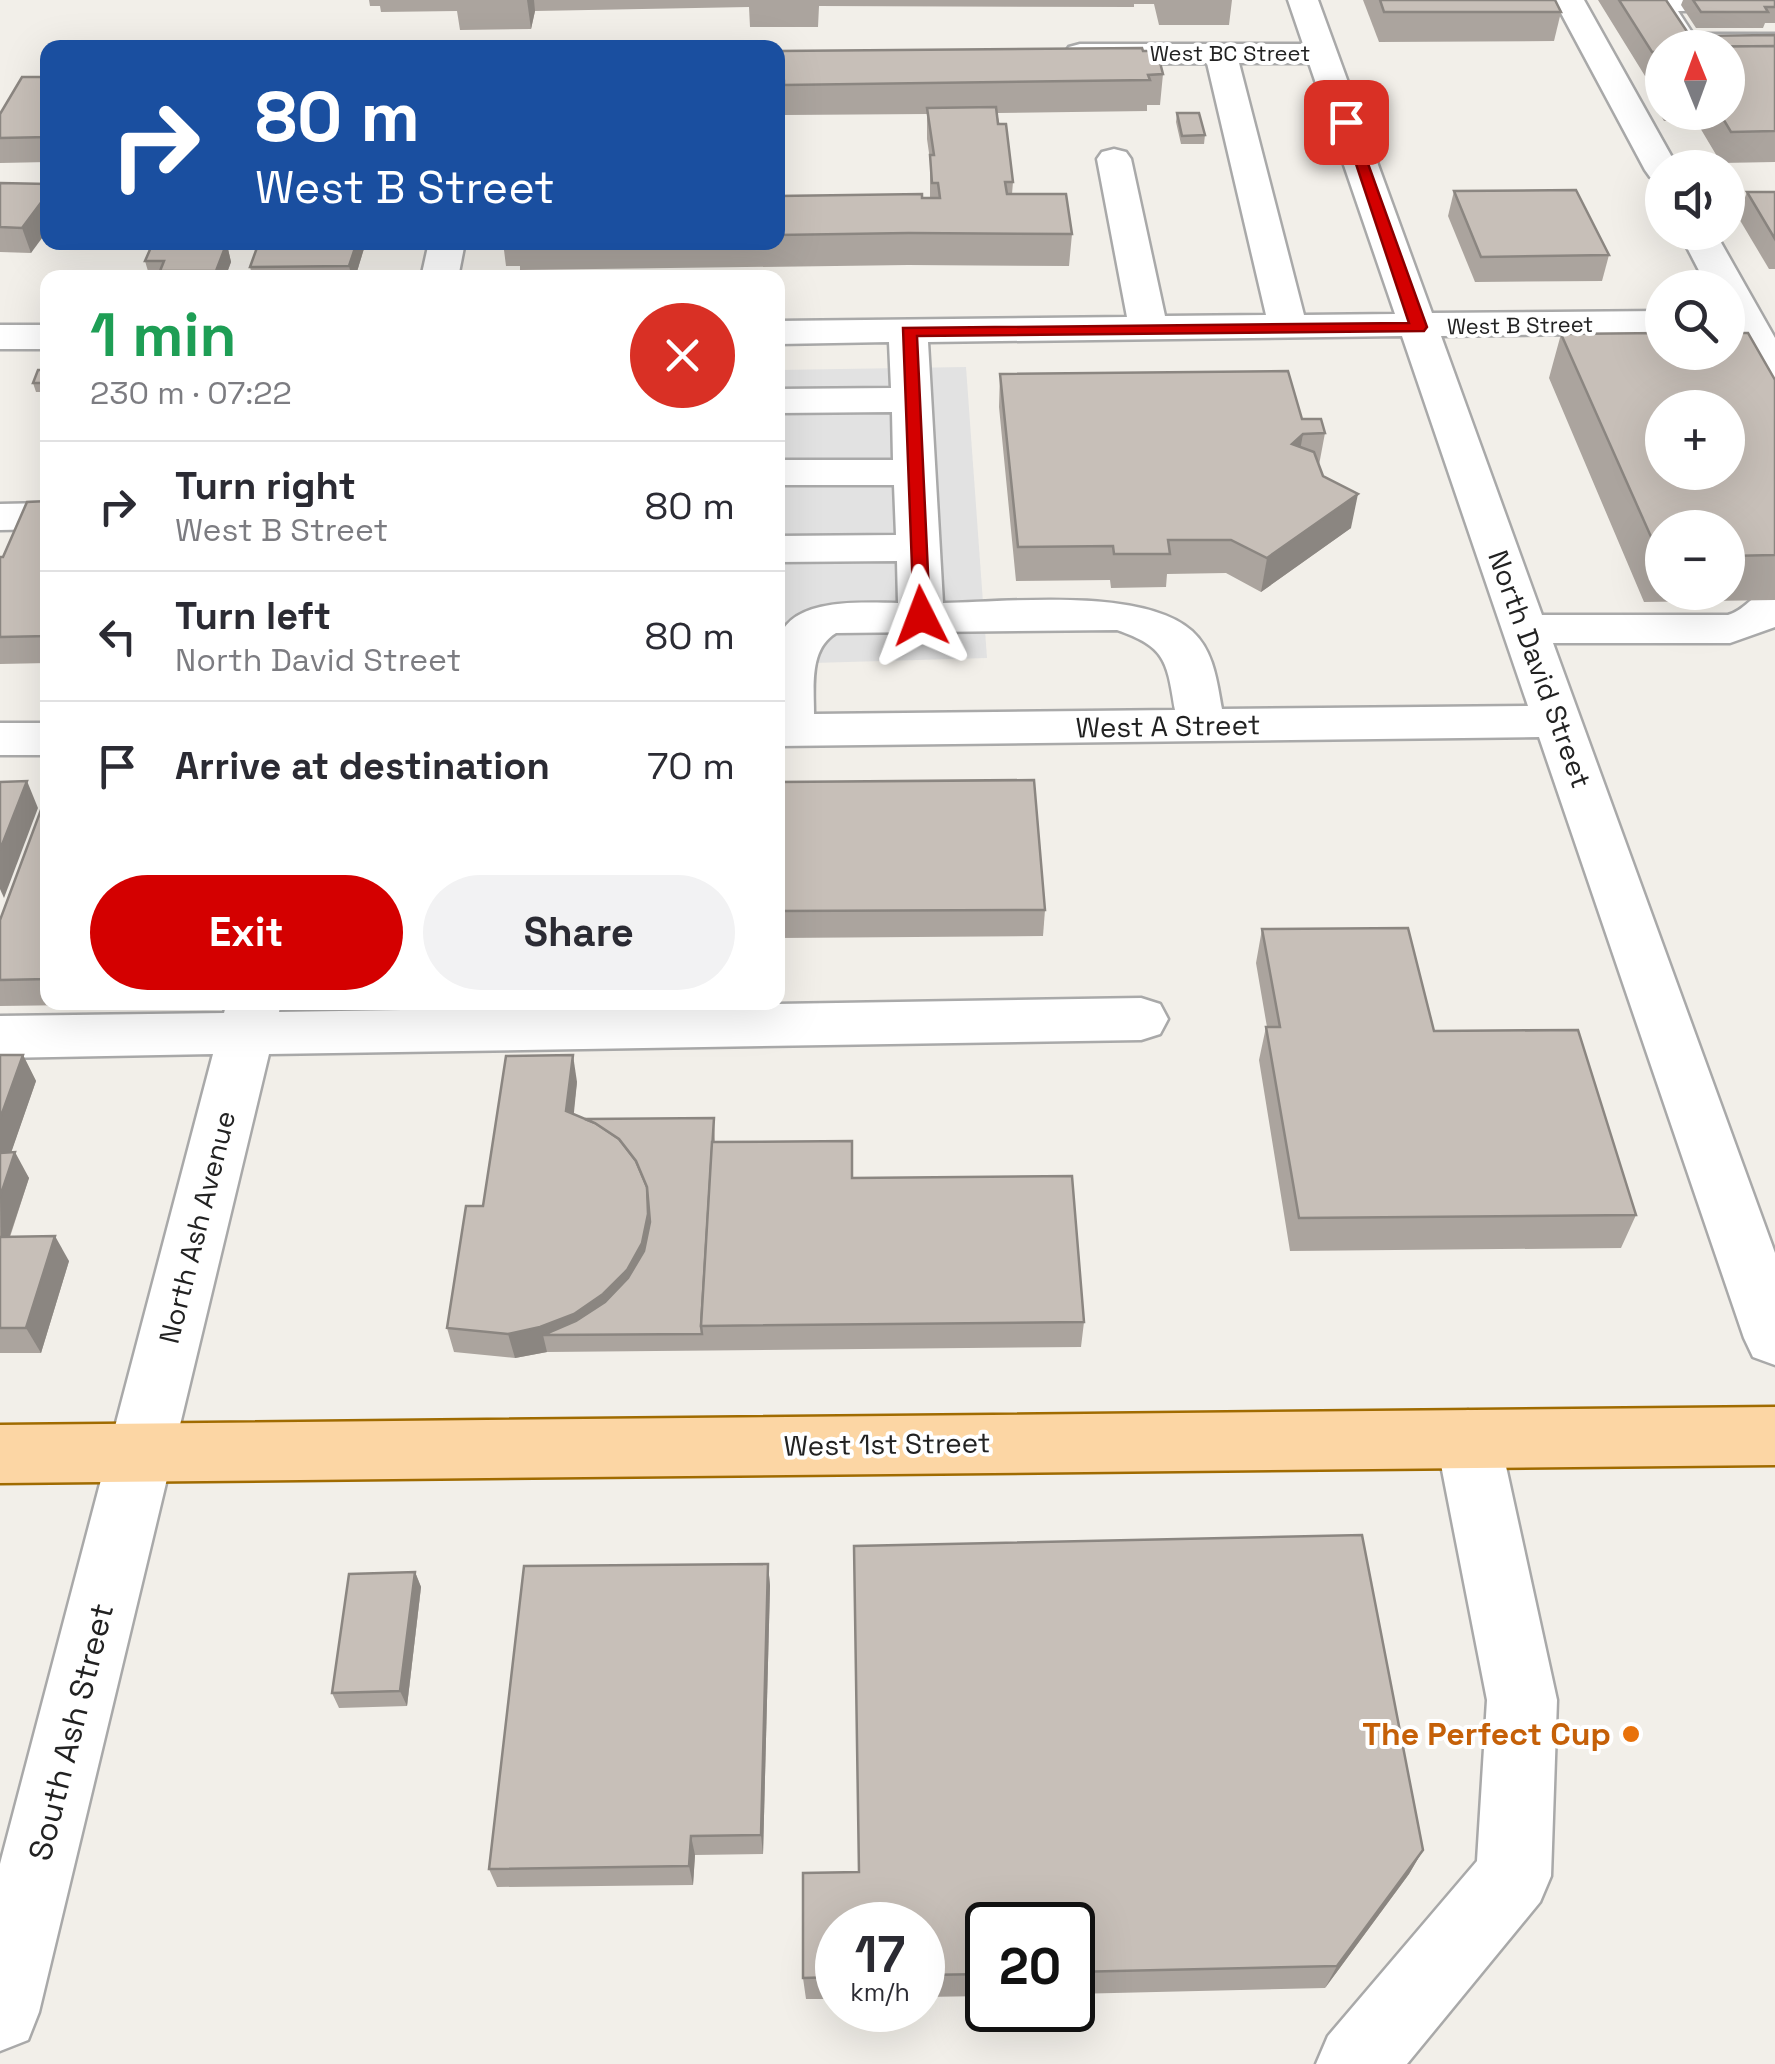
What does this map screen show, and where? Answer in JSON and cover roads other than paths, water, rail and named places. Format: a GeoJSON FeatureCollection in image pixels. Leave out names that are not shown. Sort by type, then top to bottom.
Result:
{"type":"FeatureCollection","features":[{"type":"Feature","properties":{"kind":"main road","name":"West 1st Street"},"geometry":{"type":"LineString","coordinates":[[0,1454],[1775,1436]]}},
{"type":"Feature","properties":{"kind":"street","name":"North David Street"},"geometry":{"type":"LineString","coordinates":[[1303,0],[1775,1338]]}},
{"type":"Feature","properties":{"kind":"street"},"geometry":{"type":"LineString","coordinates":[[1569,0],[1651,150]]}},
{"type":"Feature","properties":{"kind":"street"},"geometry":{"type":"LineString","coordinates":[[1775,1],[1657,2],[1683,44],[1775,43]]}},
{"type":"Feature","properties":{"kind":"street"},"geometry":{"type":"LineString","coordinates":[[1220,53],[1288,328]]}},
{"type":"Feature","properties":{"kind":"street","name":"West BC Street"},"geometry":{"type":"LineString","coordinates":[[1047,54],[1322,53]]}},
{"type":"Feature","properties":{"kind":"street"},"geometry":{"type":"LineString","coordinates":[[1114,158],[1149,329]]}},
{"type":"Feature","properties":{"kind":"street"},"geometry":{"type":"LineString","coordinates":[[1745,316],[1775,373]]}},
{"type":"Feature","properties":{"kind":"street","name":"West B Street"},"geometry":{"type":"LineString","coordinates":[[785,332],[1645,322]]}},
{"type":"Feature","properties":{"kind":"street"},"geometry":{"type":"LineString","coordinates":[[908,331],[921,616]]}},
{"type":"Feature","properties":{"kind":"street"},"geometry":{"type":"LineString","coordinates":[[0,337],[40,337]]}},
{"type":"Feature","properties":{"kind":"street"},"geometry":{"type":"LineString","coordinates":[[785,401],[912,400]]}},
{"type":"Feature","properties":{"kind":"street"},"geometry":{"type":"LineString","coordinates":[[785,473],[914,472]]}},
{"type":"Feature","properties":{"kind":"street"},"geometry":{"type":"LineString","coordinates":[[0,517],[40,516]]}},
{"type":"Feature","properties":{"kind":"street"},"geometry":{"type":"LineString","coordinates":[[785,549],[918,548]]}},
{"type":"Feature","properties":{"kind":"street"},"geometry":{"type":"LineString","coordinates":[[1525,630],[1730,629],[1756,621],[1774,600]]}},
{"type":"Feature","properties":{"kind":"street"},"geometry":{"type":"LineString","coordinates":[[785,723],[794,656],[790,636],[818,622],[921,616],[1121,616],[1157,627],[1179,641],[1190,662],[1201,726]]}},
{"type":"Feature","properties":{"kind":"street","name":"West A Street"},"geometry":{"type":"LineString","coordinates":[[785,730],[1558,722]]}},
{"type":"Feature","properties":{"kind":"street"},"geometry":{"type":"LineString","coordinates":[[0,739],[40,739]]}},
{"type":"Feature","properties":{"kind":"street"},"geometry":{"type":"LineString","coordinates":[[0,1037],[250,1018],[1142,1019]]}},
{"type":"Feature","properties":{"kind":"street","name":"North Ash Avenue"},"geometry":{"type":"LineString","coordinates":[[141,1452],[250,1018]]}},
{"type":"Feature","properties":{"kind":"street"},"geometry":{"type":"LineString","coordinates":[[1356,2064],[1514,1876],[1522,1700],[1468,1439]]}},
{"type":"Feature","properties":{"kind":"street","name":"South Ash Street"},"geometry":{"type":"LineString","coordinates":[[0,2012],[141,1452]]}},
{"type":"Feature","properties":{"kind":"place","name":"The Perfect Cup"},"geometry":{"type":"Point","coordinates":[1631,1734]}}]}
